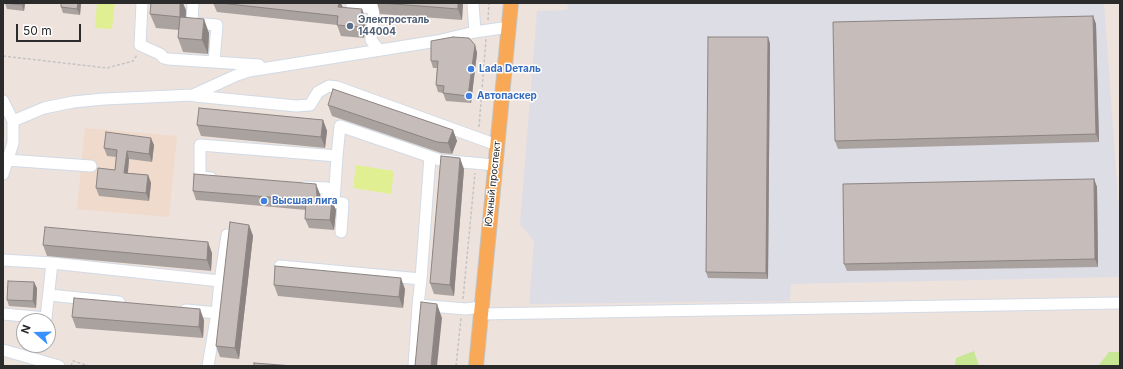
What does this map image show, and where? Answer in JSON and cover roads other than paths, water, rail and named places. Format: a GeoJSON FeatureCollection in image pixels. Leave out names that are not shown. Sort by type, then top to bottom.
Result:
{"type":"FeatureCollection","features":[{"type":"Feature","properties":{"kind":"main road","name":"Южный проспект"},"geometry":{"type":"LineString","coordinates":[[476,366],[509,27],[510,3]]}},
{"type":"Feature","properties":{"kind":"lane"},"geometry":{"type":"LineString","coordinates":[[142,3],[140,44],[168,60],[275,66]]}},
{"type":"Feature","properties":{"kind":"lane"},"geometry":{"type":"LineString","coordinates":[[193,3],[192,23],[216,25],[214,62]]}},
{"type":"Feature","properties":{"kind":"lane"},"geometry":{"type":"LineString","coordinates":[[352,3],[352,6],[374,8],[371,40],[379,50]]}},
{"type":"Feature","properties":{"kind":"lane"},"geometry":{"type":"LineString","coordinates":[[473,3],[475,32]]}},
{"type":"Feature","properties":{"kind":"lane"},"geometry":{"type":"LineString","coordinates":[[193,95],[249,71],[437,41],[475,32],[509,27]]}},
{"type":"Feature","properties":{"kind":"lane"},"geometry":{"type":"LineString","coordinates":[[9,120],[44,108],[74,102],[104,99],[193,95],[296,106],[310,105],[318,92],[329,86],[337,87],[497,145]]}},
{"type":"Feature","properties":{"kind":"lane"},"geometry":{"type":"LineString","coordinates":[[3,102],[9,120],[13,143],[3,174]]}},
{"type":"Feature","properties":{"kind":"lane"},"geometry":{"type":"LineString","coordinates":[[334,202],[340,126],[440,160],[495,165]]}},
{"type":"Feature","properties":{"kind":"lane"},"geometry":{"type":"LineString","coordinates":[[223,179],[200,177],[200,145],[338,156]]}},
{"type":"Feature","properties":{"kind":"lane"},"geometry":{"type":"LineString","coordinates":[[414,366],[430,157]]}},
{"type":"Feature","properties":{"kind":"lane"},"geometry":{"type":"LineString","coordinates":[[8,160],[91,166]]}},
{"type":"Feature","properties":{"kind":"lane"},"geometry":{"type":"LineString","coordinates":[[293,186],[327,188],[327,202],[344,203],[342,232]]}},
{"type":"Feature","properties":{"kind":"lane"},"geometry":{"type":"LineString","coordinates":[[208,366],[217,313],[227,235]]}},
{"type":"Feature","properties":{"kind":"lane"},"geometry":{"type":"LineString","coordinates":[[3,260],[52,263],[220,281]]}},
{"type":"Feature","properties":{"kind":"lane"},"geometry":{"type":"LineString","coordinates":[[3,314],[46,318],[52,263]]}},
{"type":"Feature","properties":{"kind":"lane"},"geometry":{"type":"LineString","coordinates":[[280,266],[421,279]]}},
{"type":"Feature","properties":{"kind":"lane"},"geometry":{"type":"LineString","coordinates":[[49,294],[133,304]]}},
{"type":"Feature","properties":{"kind":"lane"},"geometry":{"type":"LineString","coordinates":[[418,305],[481,310],[1120,303]]}},
{"type":"Feature","properties":{"kind":"lane"},"geometry":{"type":"LineString","coordinates":[[179,309],[217,313]]}},
{"type":"Feature","properties":{"kind":"lane"},"geometry":{"type":"LineString","coordinates":[[3,350],[59,366]]}},
{"type":"Feature","properties":{"kind":"place","name":"Электросталь 144004"},"geometry":{"type":"Point","coordinates":[350,26]}},
{"type":"Feature","properties":{"kind":"place","name":"Lada Dеталь"},"geometry":{"type":"Point","coordinates":[471,69]}},
{"type":"Feature","properties":{"kind":"place","name":"Автопаскер"},"geometry":{"type":"Point","coordinates":[469,96]}},
{"type":"Feature","properties":{"kind":"place","name":"Высшая лига"},"geometry":{"type":"Point","coordinates":[264,201]}}]}
